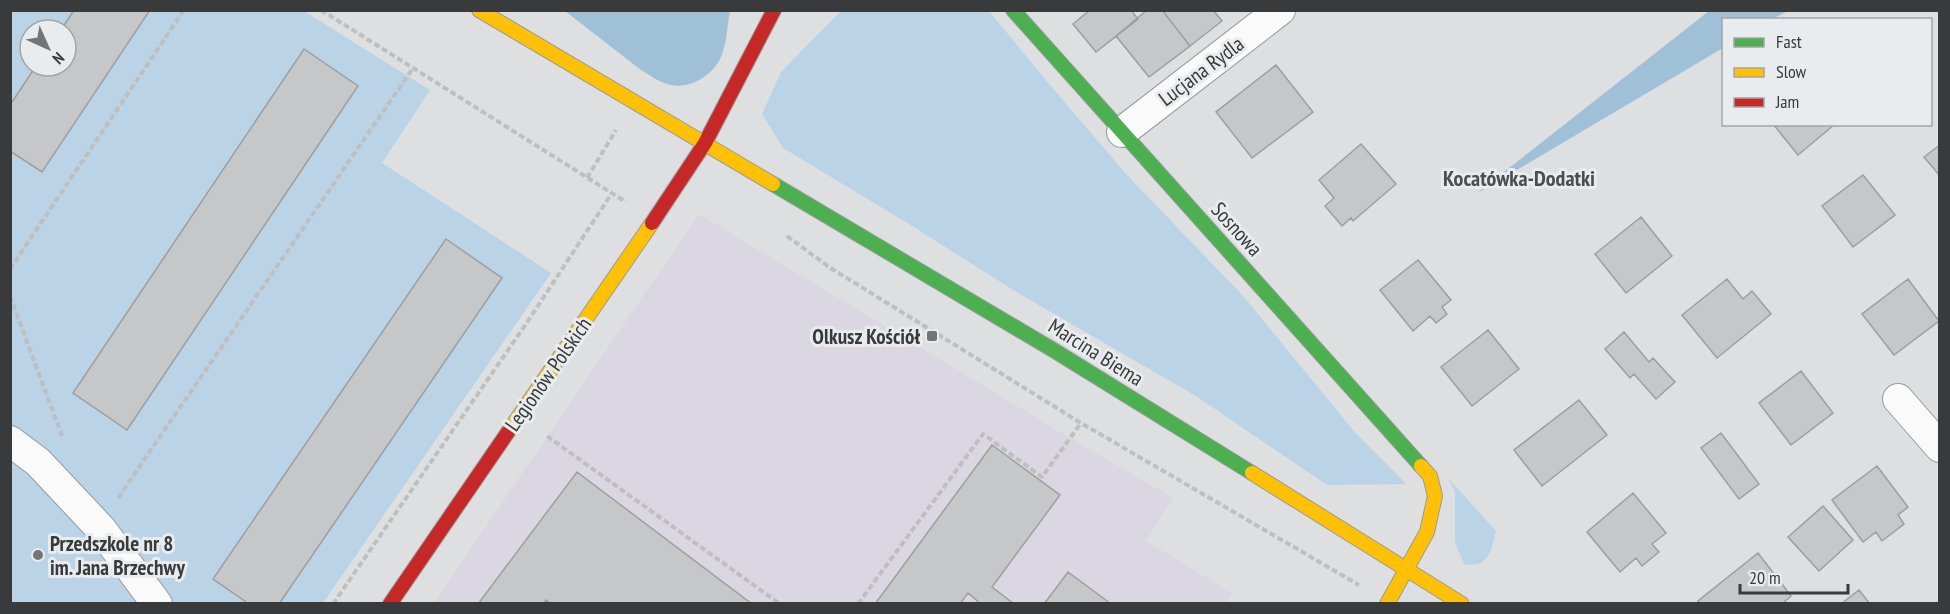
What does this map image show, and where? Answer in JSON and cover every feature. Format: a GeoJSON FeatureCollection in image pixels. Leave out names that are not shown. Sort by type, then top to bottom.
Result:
{"type":"FeatureCollection","features":[{"type":"Feature","properties":{"kind":"street","name":"Marcina Biema"},"geometry":{"type":"LineString","coordinates":[[479,10],[1065,357],[1462,603]]}},
{"type":"Feature","properties":{"kind":"street","name":"Legionów Polskich"},"geometry":{"type":"LineString","coordinates":[[390,603],[647,231],[705,143],[774,10]]}},
{"type":"Feature","properties":{"kind":"street","name":"Sosnowa"},"geometry":{"type":"LineString","coordinates":[[1013,10],[1430,476],[1435,496],[1427,532],[1407,570]]}},
{"type":"Feature","properties":{"kind":"street","name":"Lucjana Rydla"},"geometry":{"type":"LineString","coordinates":[[1122,132],[1280,10]]}},
{"type":"Feature","properties":{"kind":"street"},"geometry":{"type":"LineString","coordinates":[[1898,399],[1940,447]]}},
{"type":"Feature","properties":{"kind":"street"},"geometry":{"type":"LineString","coordinates":[[10,441],[38,462],[101,529],[157,603]]}},
{"type":"Feature","properties":{"kind":"street"},"geometry":{"type":"LineString","coordinates":[[1387,603],[1407,570]]}},
{"type":"Feature","properties":{"kind":"path"},"geometry":{"type":"LineString","coordinates":[[10,268],[184,10]]}},
{"type":"Feature","properties":{"kind":"path"},"geometry":{"type":"LineString","coordinates":[[321,10],[634,208]]}},
{"type":"Feature","properties":{"kind":"path"},"geometry":{"type":"LineString","coordinates":[[115,502],[413,68]]}},
{"type":"Feature","properties":{"kind":"path"},"geometry":{"type":"LineString","coordinates":[[333,603],[526,324],[612,193]]}},
{"type":"Feature","properties":{"kind":"path"},"geometry":{"type":"LineString","coordinates":[[785,235],[829,267],[1081,423],[1364,588]]}},
{"type":"Feature","properties":{"kind":"path"},"geometry":{"type":"LineString","coordinates":[[10,296],[65,444]]}},
{"type":"Feature","properties":{"kind":"path"},"geometry":{"type":"LineString","coordinates":[[858,603],[983,434],[1042,477],[1081,423]]}},
{"type":"Feature","properties":{"kind":"path"},"geometry":{"type":"LineString","coordinates":[[539,430],[780,603]]}},
{"type":"Feature","properties":{"kind":"shaded area"},"geometry":{"type":"Polygon","coordinates":[[[10,11],[304,11],[430,90],[382,163],[551,273],[323,603],[11,603],[10,11]]]}},
{"type":"Feature","properties":{"kind":"shaded area"},"geometry":{"type":"Polygon","coordinates":[[[565,11],[730,11],[725,46],[713,70],[694,83],[679,86],[663,83],[641,70],[565,11]]]}},
{"type":"Feature","properties":{"kind":"shaded area"},"geometry":{"type":"Polygon","coordinates":[[[841,11],[989,11],[1127,175],[1244,297],[1353,430],[1406,484],[1327,485],[1196,396],[1018,293],[783,148],[762,114],[781,72],[841,11]]]}},
{"type":"Feature","properties":{"kind":"shaded area"},"geometry":{"type":"Polygon","coordinates":[[[1709,11],[1788,11],[1774,18],[1722,18],[1722,49],[1476,194],[1709,11]]]}},
{"type":"Feature","properties":{"kind":"shaded area"},"geometry":{"type":"Polygon","coordinates":[[[699,214],[1173,498],[1146,541],[1232,593],[1225,604],[433,604],[699,214]]]}},
{"type":"Feature","properties":{"kind":"shaded area"},"geometry":{"type":"Polygon","coordinates":[[[1448,478],[1496,531],[1488,556],[1479,564],[1464,564],[1455,542],[1455,492],[1448,478]]]}},
{"type":"Feature","properties":{"kind":"building"},"geometry":{"type":"Polygon","coordinates":[[[74,10],[150,10],[42,172],[10,151],[10,105],[28,78],[78,78],[78,18],[69,18],[74,10]]]}},
{"type":"Feature","properties":{"kind":"building"},"geometry":{"type":"Polygon","coordinates":[[[1090,10],[1131,10],[1138,19],[1096,52],[1073,24],[1090,10]]]}},
{"type":"Feature","properties":{"kind":"building"},"geometry":{"type":"Polygon","coordinates":[[[1147,10],[1162,10],[1190,46],[1149,77],[1116,36],[1147,10]]]}},
{"type":"Feature","properties":{"kind":"building"},"geometry":{"type":"Polygon","coordinates":[[[1162,10],[1213,10],[1222,21],[1190,46],[1162,10]]]}},
{"type":"Feature","properties":{"kind":"building"},"geometry":{"type":"Polygon","coordinates":[[[304,49],[358,86],[127,430],[73,393],[304,49]]]}},
{"type":"Feature","properties":{"kind":"building"},"geometry":{"type":"Polygon","coordinates":[[[1276,65],[1313,112],[1252,158],[1216,112],[1276,65]]]}},
{"type":"Feature","properties":{"kind":"building"},"geometry":{"type":"Polygon","coordinates":[[[1775,126],[1833,126],[1798,155],[1775,126]]]}},
{"type":"Feature","properties":{"kind":"building"},"geometry":{"type":"Polygon","coordinates":[[[1361,144],[1396,184],[1353,221],[1351,218],[1342,226],[1325,206],[1334,198],[1319,180],[1361,144]]]}},
{"type":"Feature","properties":{"kind":"building"},"geometry":{"type":"Polygon","coordinates":[[[1940,145],[1940,176],[1924,157],[1940,145]]]}},
{"type":"Feature","properties":{"kind":"building"},"geometry":{"type":"Polygon","coordinates":[[[1863,175],[1895,215],[1853,247],[1822,206],[1863,175]]]}},
{"type":"Feature","properties":{"kind":"building"},"geometry":{"type":"Polygon","coordinates":[[[1641,217],[1672,256],[1626,293],[1595,254],[1641,217]]]}},
{"type":"Feature","properties":{"kind":"building"},"geometry":{"type":"Polygon","coordinates":[[[446,239],[502,278],[279,604],[249,604],[213,579],[446,239]]]}},
{"type":"Feature","properties":{"kind":"building"},"geometry":{"type":"Polygon","coordinates":[[[1418,260],[1451,300],[1442,307],[1447,314],[1436,323],[1430,316],[1413,331],[1380,290],[1418,260]]]}},
{"type":"Feature","properties":{"kind":"building"},"geometry":{"type":"Polygon","coordinates":[[[1727,279],[1743,299],[1752,291],[1771,314],[1717,358],[1682,315],[1727,279]]]}},
{"type":"Feature","properties":{"kind":"building"},"geometry":{"type":"Polygon","coordinates":[[[1908,279],[1939,321],[1894,355],[1862,314],[1908,279]]]}},
{"type":"Feature","properties":{"kind":"building"},"geometry":{"type":"Polygon","coordinates":[[[1488,330],[1519,369],[1472,406],[1441,367],[1488,330]]]}},
{"type":"Feature","properties":{"kind":"building"},"geometry":{"type":"Polygon","coordinates":[[[1624,332],[1649,362],[1653,358],[1675,382],[1656,399],[1634,374],[1630,378],[1605,349],[1624,332]]]}},
{"type":"Feature","properties":{"kind":"building"},"geometry":{"type":"Polygon","coordinates":[[[1801,371],[1833,413],[1791,445],[1759,403],[1801,371]]]}},
{"type":"Feature","properties":{"kind":"building"},"geometry":{"type":"Polygon","coordinates":[[[1579,400],[1607,435],[1542,486],[1514,450],[1579,400]]]}},
{"type":"Feature","properties":{"kind":"building"},"geometry":{"type":"Polygon","coordinates":[[[1721,433],[1759,484],[1739,499],[1701,448],[1721,433]]]}},
{"type":"Feature","properties":{"kind":"building"},"geometry":{"type":"Polygon","coordinates":[[[992,445],[1060,495],[992,587],[1014,604],[981,604],[968,593],[960,604],[875,604],[992,445]]]}},
{"type":"Feature","properties":{"kind":"building"},"geometry":{"type":"Polygon","coordinates":[[[1877,466],[1908,507],[1898,515],[1904,524],[1882,541],[1876,532],[1863,542],[1832,500],[1877,466]]]}},
{"type":"Feature","properties":{"kind":"building"},"geometry":{"type":"Polygon","coordinates":[[[577,472],[752,604],[551,604],[546,600],[543,604],[478,604],[577,472]]]}},
{"type":"Feature","properties":{"kind":"building"},"geometry":{"type":"Polygon","coordinates":[[[1633,493],[1666,533],[1652,544],[1659,552],[1642,566],[1636,558],[1620,572],[1587,532],[1633,493]]]}},
{"type":"Feature","properties":{"kind":"building"},"geometry":{"type":"Polygon","coordinates":[[[1823,506],[1853,540],[1819,571],[1788,537],[1823,506]]]}},
{"type":"Feature","properties":{"kind":"building"},"geometry":{"type":"Polygon","coordinates":[[[1758,553],[1791,596],[1782,604],[1700,604],[1698,601],[1758,553]]]}},
{"type":"Feature","properties":{"kind":"building"},"geometry":{"type":"Polygon","coordinates":[[[1068,572],[1111,604],[1044,604],[1068,572]]]}},
{"type":"Feature","properties":{"kind":"building"},"geometry":{"type":"Polygon","coordinates":[[[1859,590],[1870,604],[1841,604],[1859,590]]]}},
{"type":"Feature","properties":{"kind":"traffic: fast"},"geometry":{"type":"LineString","coordinates":[[1013,10],[1421,466]]}},
{"type":"Feature","properties":{"kind":"traffic: fast"},"geometry":{"type":"LineString","coordinates":[[773,184],[1055,351],[1252,473]]}},
{"type":"Feature","properties":{"kind":"traffic: slow"},"geometry":{"type":"LineString","coordinates":[[479,10],[773,184]]}},
{"type":"Feature","properties":{"kind":"traffic: slow"},"geometry":{"type":"LineString","coordinates":[[508,432],[652,223]]}},
{"type":"Feature","properties":{"kind":"traffic: slow"},"geometry":{"type":"LineString","coordinates":[[1387,604],[1427,532],[1435,496],[1430,476],[1421,466]]}},
{"type":"Feature","properties":{"kind":"traffic: slow"},"geometry":{"type":"LineString","coordinates":[[1252,473],[1462,604]]}},
{"type":"Feature","properties":{"kind":"traffic: jam"},"geometry":{"type":"LineString","coordinates":[[652,223],[705,143],[774,10]]}},
{"type":"Feature","properties":{"kind":"traffic: jam"},"geometry":{"type":"LineString","coordinates":[[390,604],[508,432]]}},
{"type":"Feature","properties":{"kind":"place","name":"Olkusz Kościół"},"geometry":{"type":"Point","coordinates":[932,336]}},
{"type":"Feature","properties":{"kind":"place","name":"Przedszkole nr 8 im. Jana Brzechwy"},"geometry":{"type":"Point","coordinates":[38,555]}},
{"type":"Feature","properties":{"kind":"district","name":"Kocatówka-Dodatki"},"geometry":{"type":"Point","coordinates":[1519,178]}}]}
